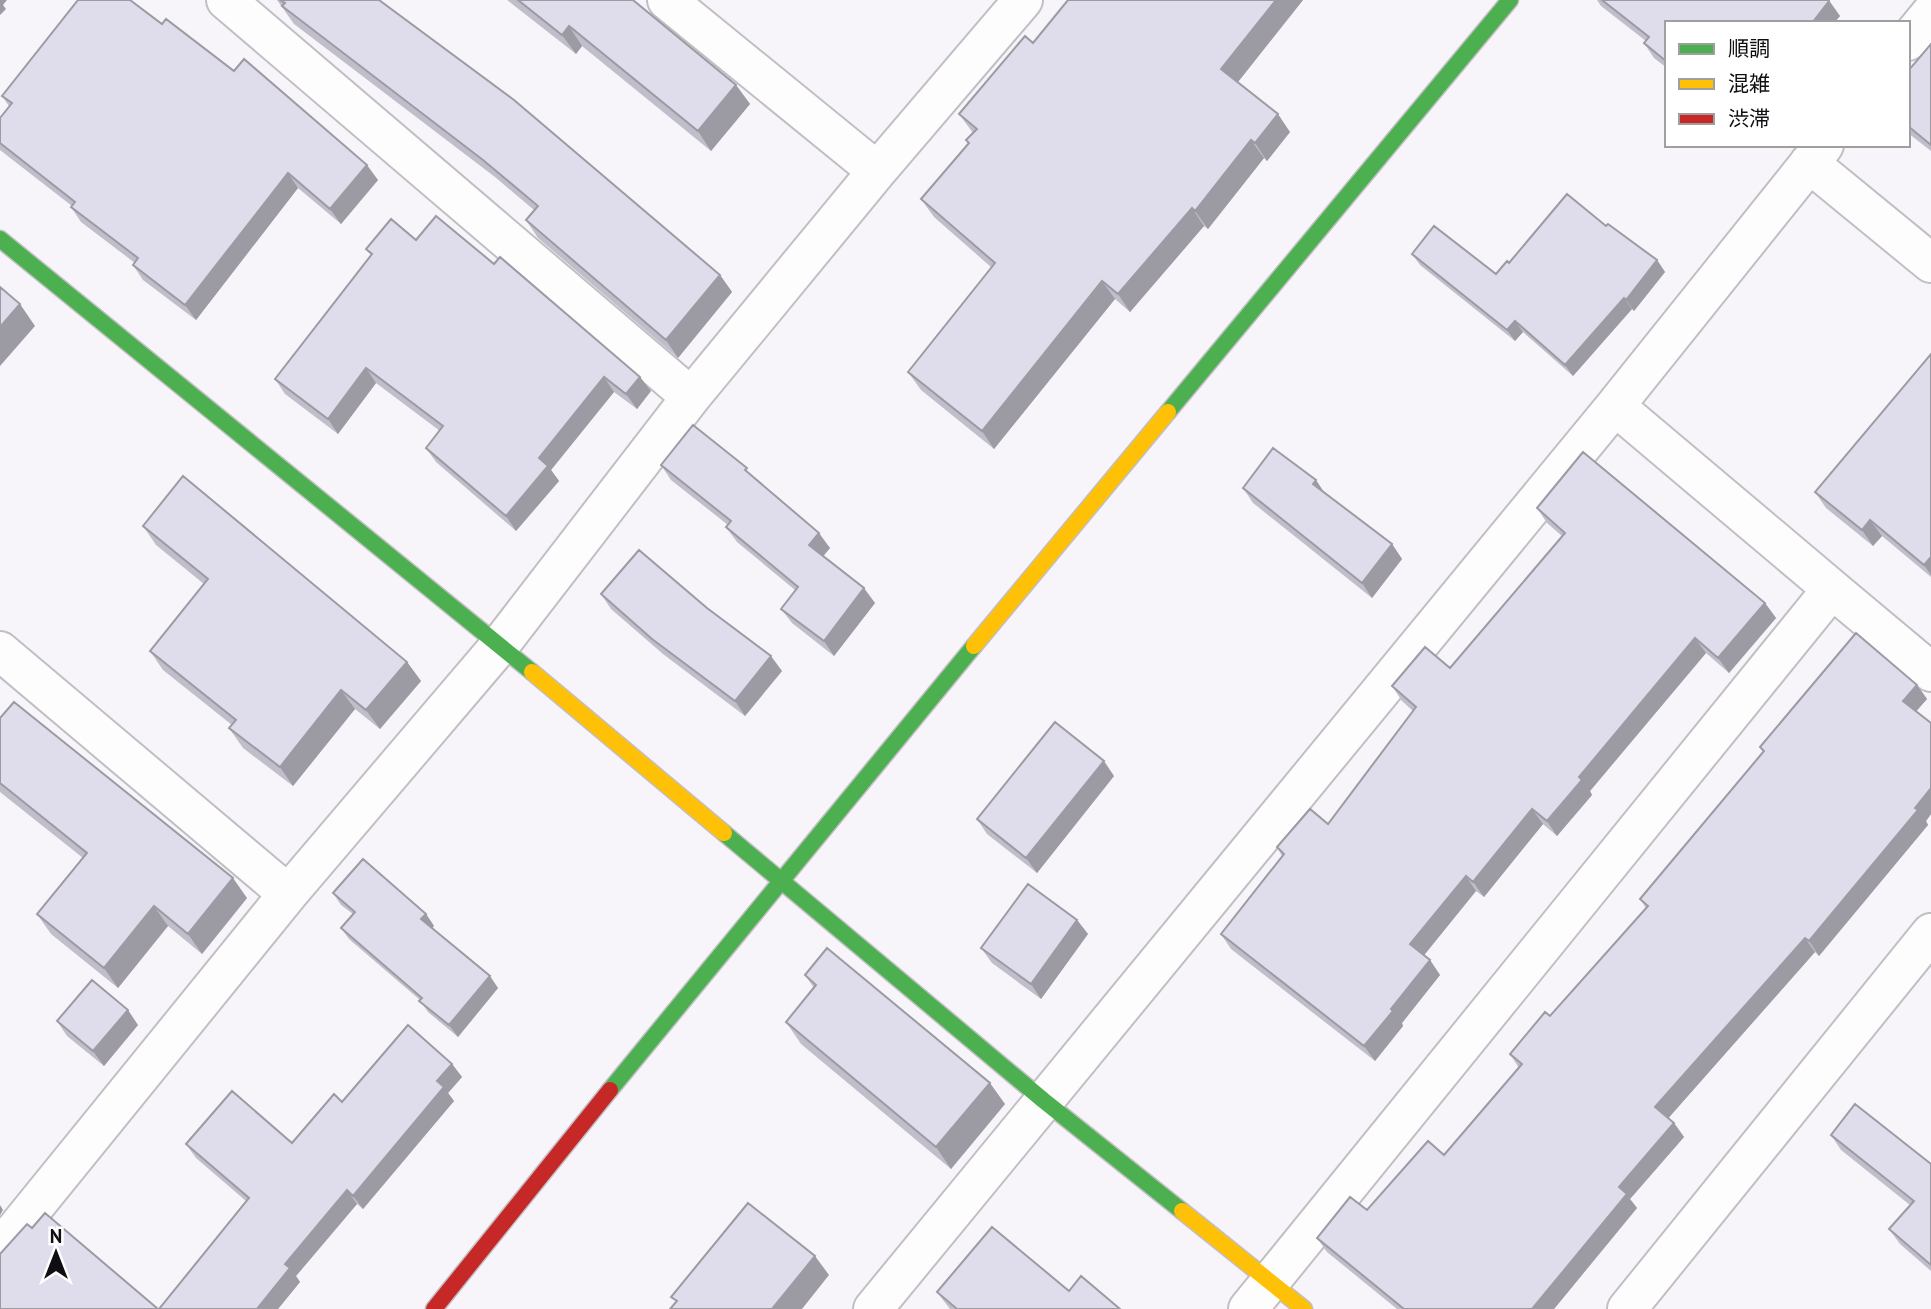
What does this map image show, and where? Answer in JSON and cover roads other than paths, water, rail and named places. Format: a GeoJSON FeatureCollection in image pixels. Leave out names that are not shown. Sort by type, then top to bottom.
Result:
{"type":"FeatureCollection","features":[{"type":"Feature","properties":{"kind":"street"},"geometry":{"type":"LineString","coordinates":[[226,0],[691,397]]}},
{"type":"Feature","properties":{"kind":"street"},"geometry":{"type":"LineString","coordinates":[[667,0],[877,171]]}},
{"type":"Feature","properties":{"kind":"street"},"geometry":{"type":"LineString","coordinates":[[0,1249],[288,894],[500,645],[691,397],[877,171],[1024,0]]}},
{"type":"Feature","properties":{"kind":"street"},"geometry":{"type":"LineString","coordinates":[[434,1309],[780,879],[1510,0]]}},
{"type":"Feature","properties":{"kind":"street"},"geometry":{"type":"LineString","coordinates":[[1910,39],[1931,13]]}},
{"type":"Feature","properties":{"kind":"street"},"geometry":{"type":"LineString","coordinates":[[873,1309],[1615,406],[1816,154],[1931,263]]}},
{"type":"Feature","properties":{"kind":"street"},"geometry":{"type":"LineString","coordinates":[[0,239],[500,645],[780,879],[1043,1100],[1259,1295],[1304,1309]]}},
{"type":"Feature","properties":{"kind":"street"},"geometry":{"type":"LineString","coordinates":[[1615,406],[1931,672]]}},
{"type":"Feature","properties":{"kind":"street"},"geometry":{"type":"LineString","coordinates":[[1259,1295],[1832,589]]}},
{"type":"Feature","properties":{"kind":"street"},"geometry":{"type":"LineString","coordinates":[[6,670],[288,894]]}},
{"type":"Feature","properties":{"kind":"street"},"geometry":{"type":"LineString","coordinates":[[1627,1309],[1931,933]]}}]}
